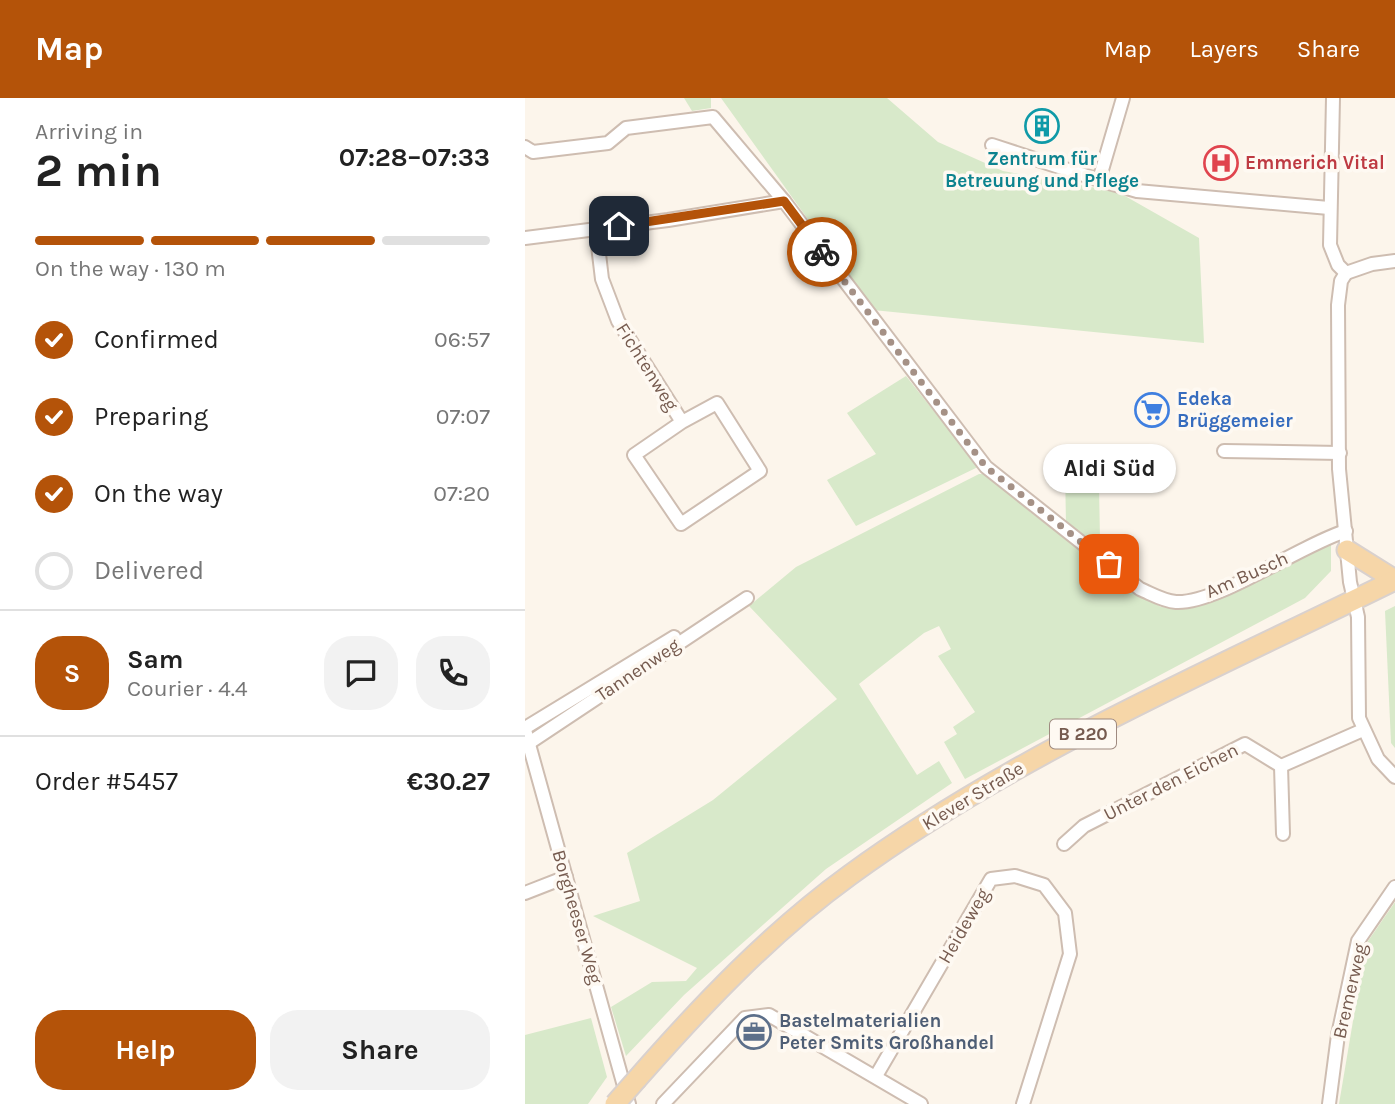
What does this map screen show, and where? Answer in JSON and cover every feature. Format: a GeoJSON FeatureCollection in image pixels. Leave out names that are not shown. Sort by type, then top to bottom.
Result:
{"type":"FeatureCollection","features":[{"type":"Feature","properties":{"kind":"main road"},"geometry":{"type":"LineString","coordinates":[[1346,540],[1395,580]]}},
{"type":"Feature","properties":{"kind":"main road","name":"Klever Straße"},"geometry":{"type":"LineString","coordinates":[[615,1104],[704,1002],[790,923],[851,875],[940,815],[1034,759],[1115,717],[1395,580]]}},
{"type":"Feature","properties":{"kind":"street"},"geometry":{"type":"LineString","coordinates":[[1099,180],[1122,98]]}},
{"type":"Feature","properties":{"kind":"street"},"geometry":{"type":"LineString","coordinates":[[1333,98],[1330,245],[1338,265],[1346,273]]}},
{"type":"Feature","properties":{"kind":"street","name":"Am Busch"},"geometry":{"type":"LineString","coordinates":[[525,147],[533,152],[608,143],[626,128],[713,117],[784,201],[986,467],[1140,589],[1177,602],[1197,598],[1346,540]]}},
{"type":"Feature","properties":{"kind":"street"},"geometry":{"type":"LineString","coordinates":[[992,145],[1137,191],[1329,208]]}},
{"type":"Feature","properties":{"kind":"street"},"geometry":{"type":"LineString","coordinates":[[525,237],[784,201]]}},
{"type":"Feature","properties":{"kind":"street","name":"Fichtenweg"},"geometry":{"type":"LineString","coordinates":[[597,229],[602,279],[618,321],[682,422]]}},
{"type":"Feature","properties":{"kind":"street"},"geometry":{"type":"LineString","coordinates":[[1395,261],[1372,264],[1346,273],[1341,281],[1338,304],[1340,453],[1350,582],[1356,601],[1359,718],[1378,759],[1395,777]]}},
{"type":"Feature","properties":{"kind":"street","name":"Fichtenweg"},"geometry":{"type":"LineString","coordinates":[[717,403],[760,471],[681,524],[635,455],[682,422],[717,403]]}},
{"type":"Feature","properties":{"kind":"street"},"geometry":{"type":"LineString","coordinates":[[1224,451],[1340,453]]}},
{"type":"Feature","properties":{"kind":"street","name":"Tannenweg"},"geometry":{"type":"LineString","coordinates":[[529,743],[747,598]]}},
{"type":"Feature","properties":{"kind":"street","name":"Tannenweg"},"geometry":{"type":"LineString","coordinates":[[525,729],[697,623]]}},
{"type":"Feature","properties":{"kind":"street","name":"Borgheeser Weg"},"geometry":{"type":"LineString","coordinates":[[525,729],[629,1104]]}},
{"type":"Feature","properties":{"kind":"street"},"geometry":{"type":"LineString","coordinates":[[1283,834],[1281,766],[1363,730]]}},
{"type":"Feature","properties":{"kind":"street","name":"Unter den Eichen"},"geometry":{"type":"LineString","coordinates":[[1064,844],[1084,826],[1245,744],[1281,766]]}},
{"type":"Feature","properties":{"kind":"street","name":"Heideweg"},"geometry":{"type":"LineString","coordinates":[[876,1076],[991,879],[1015,876],[1044,885],[1065,913],[1070,954],[1023,1104]]}},
{"type":"Feature","properties":{"kind":"street"},"geometry":{"type":"LineString","coordinates":[[525,893],[566,877]]}},
{"type":"Feature","properties":{"kind":"street","name":"Bremerweg"},"geometry":{"type":"LineString","coordinates":[[1329,1104],[1338,1035],[1358,942],[1395,887]]}},
{"type":"Feature","properties":{"kind":"street"},"geometry":{"type":"LineString","coordinates":[[663,1104],[745,1018],[769,1015],[921,1104]]}},
{"type":"Feature","properties":{"kind":"green space"},"geometry":{"type":"Polygon","coordinates":[[[684,98],[711,98],[711,108],[692,111],[684,98]]]}},
{"type":"Feature","properties":{"kind":"green space"},"geometry":{"type":"Polygon","coordinates":[[[721,98],[887,98],[938,142],[1003,171],[1118,192],[1199,238],[1204,343],[873,310],[721,98]]]}},
{"type":"Feature","properties":{"kind":"green space"},"geometry":{"type":"Polygon","coordinates":[[[906,376],[978,467],[856,526],[827,480],[876,454],[847,413],[906,376]]]}},
{"type":"Feature","properties":{"kind":"green space"},"geometry":{"type":"Polygon","coordinates":[[[1129,468],[1129,485],[1099,486],[1100,539],[1109,539],[1110,545],[1119,545],[1119,564],[1066,524],[1065,470],[1129,468]]]}},
{"type":"Feature","properties":{"kind":"green space"},"geometry":{"type":"Polygon","coordinates":[[[979,474],[987,474],[1029,511],[1132,590],[1161,607],[1184,609],[1213,600],[1331,544],[1331,571],[1305,598],[965,779],[944,742],[957,734],[953,727],[975,712],[938,656],[951,649],[939,626],[924,633],[859,684],[917,775],[939,761],[952,783],[826,869],[684,995],[626,1056],[611,1007],[652,982],[686,981],[697,968],[593,916],[640,901],[627,853],[713,800],[837,699],[749,606],[796,567],[979,474]]]}},
{"type":"Feature","properties":{"kind":"green space"},"geometry":{"type":"Polygon","coordinates":[[[1395,606],[1395,748],[1391,743],[1385,611],[1395,606]]]}},
{"type":"Feature","properties":{"kind":"green space"},"geometry":{"type":"Polygon","coordinates":[[[1395,902],[1395,1104],[1339,1104],[1366,944],[1395,902]]]}},
{"type":"Feature","properties":{"kind":"green space"},"geometry":{"type":"Polygon","coordinates":[[[591,1018],[607,1077],[588,1104],[525,1104],[525,1035],[591,1018]]]}},
{"type":"Feature","properties":{"kind":"way so far"},"geometry":{"type":"LineString","coordinates":[[822,252],[986,467],[1109,564]]}},
{"type":"Feature","properties":{"kind":"place","name":"Zentrum für Betreuung und Pflege"},"geometry":{"type":"Point","coordinates":[1042,126]}},
{"type":"Feature","properties":{"kind":"place","name":"Emmerich Vital"},"geometry":{"type":"Point","coordinates":[1221,163]}},
{"type":"Feature","properties":{"kind":"place","name":"Edeka Brüggemeier"},"geometry":{"type":"Point","coordinates":[1152,410]}},
{"type":"Feature","properties":{"kind":"place","name":"Aldi Süd"},"geometry":{"type":"Point","coordinates":[1109,564]}},
{"type":"Feature","properties":{"kind":"place","name":"Bastelmaterialien Peter Smits Großhandel"},"geometry":{"type":"Point","coordinates":[754,1032]}},
{"type":"Feature","properties":{"kind":"route"},"geometry":{"type":"LineString","coordinates":[[619,226],[784,201],[822,252]]}}]}
